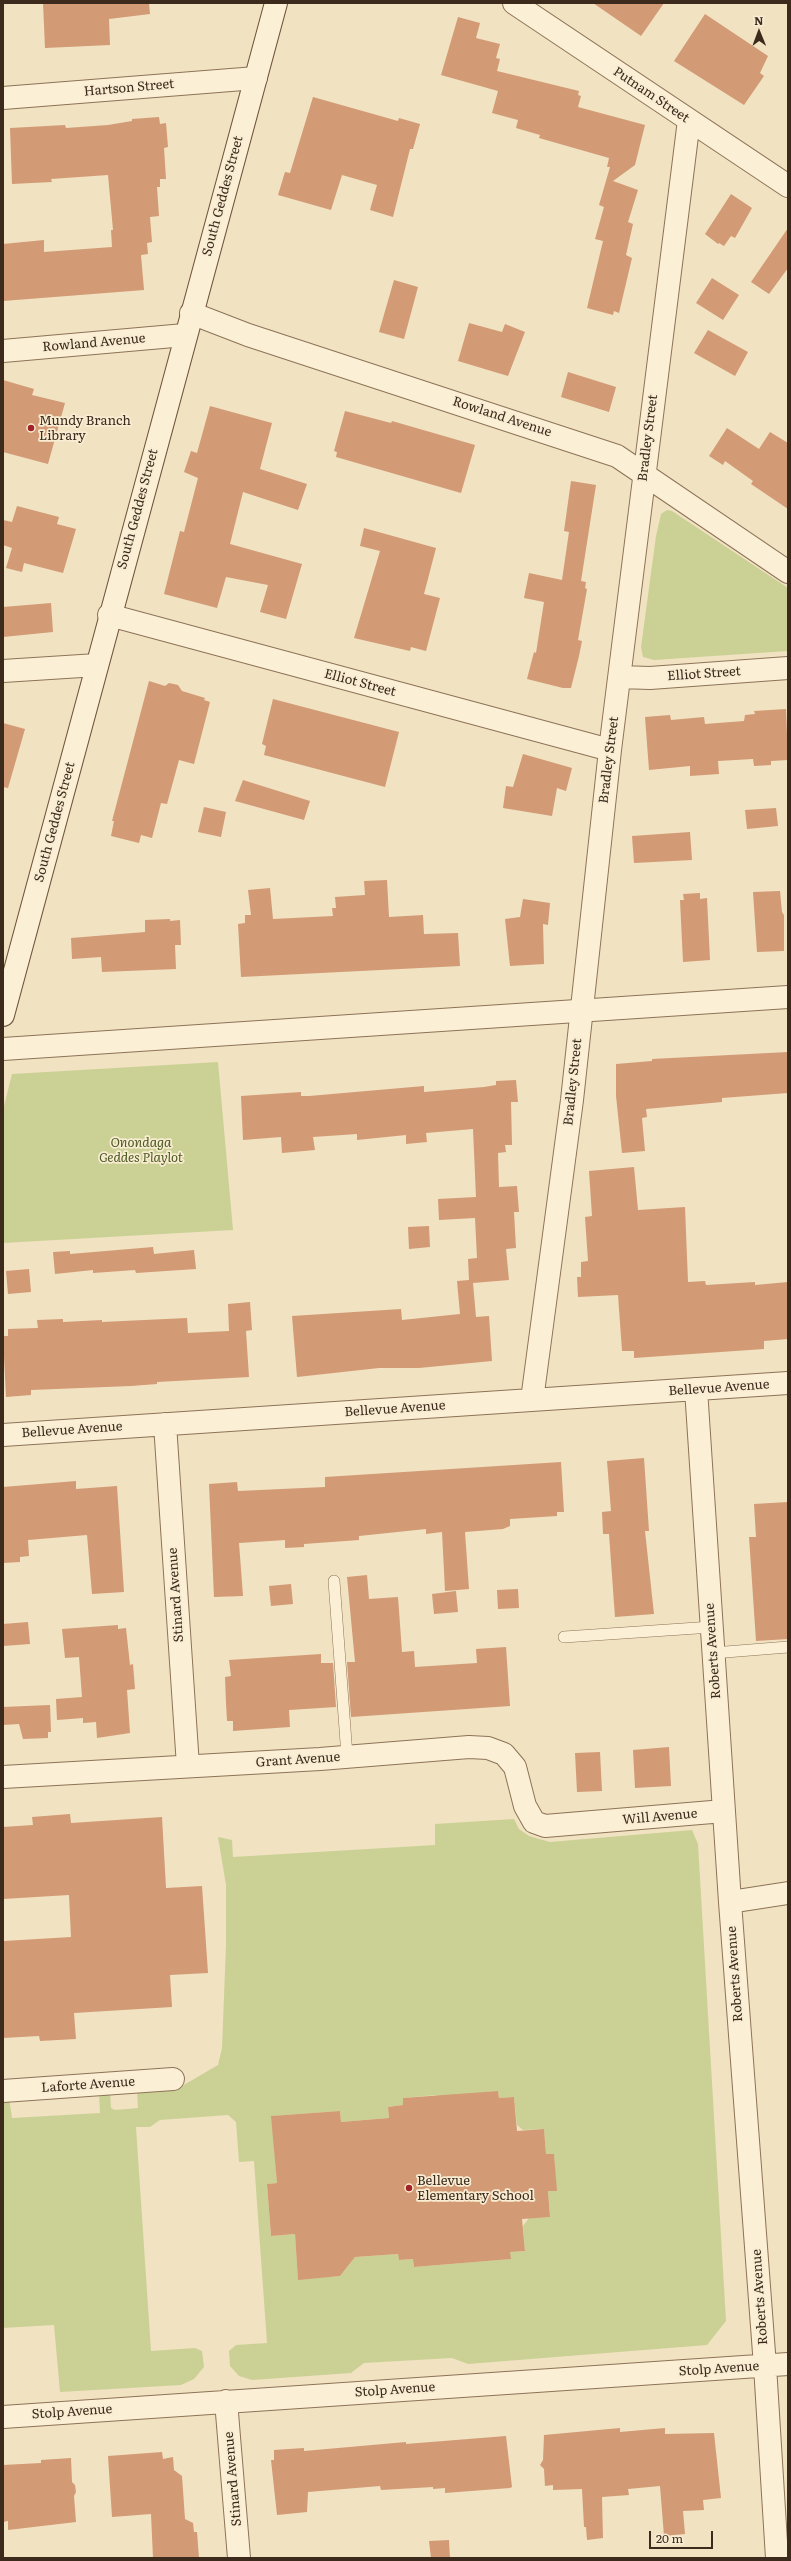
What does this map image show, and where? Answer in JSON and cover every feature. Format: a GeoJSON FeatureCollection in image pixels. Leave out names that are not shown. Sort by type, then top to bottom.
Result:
{"type":"FeatureCollection","features":[{"type":"Feature","properties":{"kind":"street","name":"South Geddes Street"},"geometry":{"type":"LineString","coordinates":[[3,1015],[185,335],[276,3]]}},
{"type":"Feature","properties":{"kind":"street","name":"Putnam Street"},"geometry":{"type":"LineString","coordinates":[[514,3],[788,186]]}},
{"type":"Feature","properties":{"kind":"street","name":"Hartson Street"},"geometry":{"type":"LineString","coordinates":[[3,98],[256,78]]}},
{"type":"Feature","properties":{"kind":"street","name":"Bradley Street"},"geometry":{"type":"LineString","coordinates":[[532,1400],[572,1100],[610,750],[689,120]]}},
{"type":"Feature","properties":{"kind":"street","name":"Rowland Avenue"},"geometry":{"type":"LineString","coordinates":[[191,313],[248,335],[617,456],[788,572]]}},
{"type":"Feature","properties":{"kind":"street","name":"Rowland Avenue"},"geometry":{"type":"LineString","coordinates":[[3,351],[185,335]]}},
{"type":"Feature","properties":{"kind":"street","name":"Elliot Street"},"geometry":{"type":"LineString","coordinates":[[110,615],[610,750]]}},
{"type":"Feature","properties":{"kind":"street"},"geometry":{"type":"LineString","coordinates":[[3,671],[97,664]]}},
{"type":"Feature","properties":{"kind":"street","name":"Elliot Street"},"geometry":{"type":"LineString","coordinates":[[620,677],[788,668]]}},
{"type":"Feature","properties":{"kind":"street"},"geometry":{"type":"LineString","coordinates":[[3,1049],[788,997]]}},
{"type":"Feature","properties":{"kind":"street","name":"Bellevue Avenue"},"geometry":{"type":"LineString","coordinates":[[3,1435],[788,1383]]}},
{"type":"Feature","properties":{"kind":"street","name":"Roberts Avenue"},"geometry":{"type":"LineString","coordinates":[[696,1389],[730,1902],[765,2366],[777,2558]]}},
{"type":"Feature","properties":{"kind":"street","name":"Stinard Avenue"},"geometry":{"type":"LineString","coordinates":[[165,1424],[188,1766]]}},
{"type":"Feature","properties":{"kind":"street","name":"Grant Avenue"},"geometry":{"type":"LineString","coordinates":[[3,1777],[468,1747],[488,1748],[504,1754],[515,1767],[525,1806],[534,1822],[546,1826]]}},
{"type":"Feature","properties":{"kind":"street","name":"Will Avenue"},"geometry":{"type":"LineString","coordinates":[[546,1826],[724,1811]]}},
{"type":"Feature","properties":{"kind":"street"},"geometry":{"type":"LineString","coordinates":[[730,1902],[788,1893]]}},
{"type":"Feature","properties":{"kind":"street","name":"Laforte Avenue"},"geometry":{"type":"LineString","coordinates":[[3,2091],[173,2079]]}},
{"type":"Feature","properties":{"kind":"street","name":"Stolp Avenue"},"geometry":{"type":"LineString","coordinates":[[3,2417],[226,2400],[788,2364]]}},
{"type":"Feature","properties":{"kind":"street","name":"Stinard Avenue"},"geometry":{"type":"LineString","coordinates":[[226,2400],[239,2558]]}},
{"type":"Feature","properties":{"kind":"lane"},"geometry":{"type":"LineString","coordinates":[[334,1581],[347,1756]]}},
{"type":"Feature","properties":{"kind":"lane"},"geometry":{"type":"LineString","coordinates":[[564,1637],[712,1627]]}},
{"type":"Feature","properties":{"kind":"lane"},"geometry":{"type":"LineString","coordinates":[[713,1653],[788,1647]]}},
{"type":"Feature","properties":{"kind":"green space"},"geometry":{"type":"Polygon","coordinates":[[[667,510],[672,511],[788,588],[788,651],[654,660],[643,657],[641,647],[656,536],[661,514],[667,510]]]}},
{"type":"Feature","properties":{"kind":"green space","name":"Onondaga Geddes Playlot"},"geometry":{"type":"Polygon","coordinates":[[[218,1062],[233,1230],[3,1243],[3,1110],[12,1074],[218,1062]]]}},
{"type":"Feature","properties":{"kind":"green space"},"geometry":{"type":"Polygon","coordinates":[[[514,1819],[519,1829],[529,1836],[550,1842],[692,1830],[698,1844],[726,2321],[707,2345],[468,2364],[452,2358],[364,2363],[351,2373],[252,2380],[239,2376],[230,2366],[229,2351],[236,2345],[267,2343],[254,2161],[239,2162],[236,2122],[228,2115],[160,2120],[150,2127],[136,2127],[151,2351],[195,2348],[202,2351],[204,2367],[194,2379],[181,2385],[60,2392],[54,2325],[3,2328],[3,2098],[9,2098],[12,2118],[100,2113],[99,2092],[110,2091],[111,2108],[115,2110],[138,2108],[137,2090],[182,2086],[218,2065],[222,2048],[226,1945],[226,1885],[218,1837],[232,1840],[233,1857],[435,1845],[435,1824],[514,1819]],[[498,2091],[467,2094],[437,2103],[436,2095],[403,2098],[403,2105],[388,2107],[389,2118],[341,2122],[340,2111],[272,2116],[277,2183],[267,2184],[271,2236],[295,2234],[298,2279],[340,2276],[355,2257],[398,2254],[399,2260],[413,2259],[414,2267],[510,2259],[510,2252],[525,2251],[523,2226],[529,2218],[550,2217],[548,2191],[556,2191],[554,2154],[546,2154],[544,2129],[523,2130],[517,2125],[514,2097],[499,2098],[498,2091]]]}},
{"type":"Feature","properties":{"kind":"building"},"geometry":{"type":"Polygon","coordinates":[[[43,3],[149,3],[150,14],[109,19],[110,45],[45,48],[43,3]]]}},
{"type":"Feature","properties":{"kind":"building"},"geometry":{"type":"Polygon","coordinates":[[[593,3],[664,3],[641,36],[593,3]]]}},
{"type":"Feature","properties":{"kind":"building"},"geometry":{"type":"Polygon","coordinates":[[[705,14],[768,56],[760,73],[764,76],[744,105],[674,61],[705,14]]]}},
{"type":"Feature","properties":{"kind":"building"},"geometry":{"type":"Polygon","coordinates":[[[458,17],[480,23],[476,38],[500,44],[496,58],[500,59],[497,71],[579,91],[578,95],[581,96],[578,107],[645,125],[635,165],[613,181],[638,190],[628,222],[633,224],[626,255],[632,258],[619,313],[614,311],[613,315],[587,308],[603,241],[595,239],[604,207],[599,205],[610,167],[607,167],[609,158],[539,138],[540,135],[516,128],[518,120],[492,113],[498,91],[441,75],[458,17]]]}},
{"type":"Feature","properties":{"kind":"building"},"geometry":{"type":"Polygon","coordinates":[[[313,97],[398,121],[399,118],[420,124],[413,149],[410,149],[393,217],[370,210],[377,185],[342,175],[331,210],[278,195],[285,172],[290,173],[313,97]]]}},
{"type":"Feature","properties":{"kind":"building"},"geometry":{"type":"Polygon","coordinates":[[[159,117],[160,124],[166,123],[168,147],[164,148],[166,179],[160,179],[160,187],[157,187],[159,216],[150,217],[152,242],[147,243],[148,254],[141,255],[144,290],[3,301],[3,244],[44,240],[44,252],[112,247],[111,230],[113,230],[108,175],[51,179],[52,182],[12,184],[10,128],[65,125],[66,128],[108,125],[132,121],[132,119],[159,117]]]}},
{"type":"Feature","properties":{"kind":"building"},"geometry":{"type":"Polygon","coordinates":[[[731,194],[752,208],[735,238],[731,236],[724,246],[719,243],[718,244],[705,234],[731,194]]]}},
{"type":"Feature","properties":{"kind":"building"},"geometry":{"type":"Polygon","coordinates":[[[788,228],[788,268],[769,294],[751,282],[788,228]]]}},
{"type":"Feature","properties":{"kind":"building"},"geometry":{"type":"Polygon","coordinates":[[[712,278],[739,295],[723,320],[696,303],[712,278]]]}},
{"type":"Feature","properties":{"kind":"building"},"geometry":{"type":"Polygon","coordinates":[[[394,280],[418,287],[404,339],[379,332],[394,280]]]}},
{"type":"Feature","properties":{"kind":"building"},"geometry":{"type":"Polygon","coordinates":[[[469,323],[502,332],[505,324],[525,332],[508,376],[458,361],[469,323]]]}},
{"type":"Feature","properties":{"kind":"building"},"geometry":{"type":"Polygon","coordinates":[[[708,330],[748,352],[735,376],[694,353],[708,330]]]}},
{"type":"Feature","properties":{"kind":"building"},"geometry":{"type":"Polygon","coordinates":[[[568,372],[616,387],[609,412],[561,397],[568,372]]]}},
{"type":"Feature","properties":{"kind":"building","name":"Mundy Branch Library"},"geometry":{"type":"Polygon","coordinates":[[[3,380],[34,389],[32,395],[65,403],[48,464],[3,452],[3,380]]]}},
{"type":"Feature","properties":{"kind":"building"},"geometry":{"type":"Polygon","coordinates":[[[210,406],[272,423],[260,469],[307,484],[298,510],[243,492],[230,544],[302,564],[286,619],[260,612],[268,585],[226,577],[217,608],[164,594],[180,531],[184,532],[198,478],[184,472],[191,451],[197,453],[210,406]]]}},
{"type":"Feature","properties":{"kind":"building"},"geometry":{"type":"Polygon","coordinates":[[[345,411],[391,423],[392,421],[475,445],[461,493],[336,457],[337,452],[334,451],[345,411]]]}},
{"type":"Feature","properties":{"kind":"building"},"geometry":{"type":"Polygon","coordinates":[[[727,428],[759,449],[770,432],[788,443],[788,509],[751,484],[753,481],[725,461],[723,465],[709,456],[727,428]]]}},
{"type":"Feature","properties":{"kind":"building"},"geometry":{"type":"Polygon","coordinates":[[[571,481],[596,485],[581,581],[586,582],[585,588],[587,589],[578,640],[582,641],[571,688],[563,688],[527,679],[534,652],[536,653],[544,602],[524,598],[529,573],[562,580],[569,532],[564,531],[571,481]]]}},
{"type":"Feature","properties":{"kind":"building"},"geometry":{"type":"Polygon","coordinates":[[[17,506],[59,517],[57,524],[76,529],[63,573],[24,563],[22,572],[6,568],[12,548],[3,545],[3,520],[12,522],[17,506]]]}},
{"type":"Feature","properties":{"kind":"building"},"geometry":{"type":"Polygon","coordinates":[[[364,528],[436,548],[424,594],[440,598],[426,651],[411,647],[410,651],[354,638],[380,551],[360,546],[364,528]]]}},
{"type":"Feature","properties":{"kind":"building"},"geometry":{"type":"Polygon","coordinates":[[[51,603],[53,632],[3,637],[3,607],[51,603]]]}},
{"type":"Feature","properties":{"kind":"building"},"geometry":{"type":"Polygon","coordinates":[[[149,681],[165,686],[169,683],[178,685],[182,691],[205,698],[204,700],[210,702],[194,764],[179,760],[167,804],[161,803],[152,838],[141,835],[139,843],[111,836],[114,821],[112,821],[149,681]]]}},
{"type":"Feature","properties":{"kind":"building"},"geometry":{"type":"Polygon","coordinates":[[[273,699],[399,732],[385,787],[264,755],[266,746],[262,744],[273,699]]]}},
{"type":"Feature","properties":{"kind":"building"},"geometry":{"type":"Polygon","coordinates":[[[786,709],[788,760],[771,761],[771,765],[754,766],[753,759],[718,761],[719,774],[690,776],[690,766],[649,770],[645,717],[670,715],[671,720],[704,717],[705,724],[744,721],[745,715],[755,714],[754,711],[786,709]]]}},
{"type":"Feature","properties":{"kind":"building"},"geometry":{"type":"Polygon","coordinates":[[[3,723],[25,729],[8,788],[3,787],[3,723]]]}},
{"type":"Feature","properties":{"kind":"building"},"geometry":{"type":"Polygon","coordinates":[[[523,754],[572,768],[566,791],[557,788],[552,816],[503,808],[506,786],[513,787],[523,754]]]}},
{"type":"Feature","properties":{"kind":"building"},"geometry":{"type":"Polygon","coordinates":[[[243,780],[310,801],[304,820],[235,801],[243,780]]]}},
{"type":"Feature","properties":{"kind":"building"},"geometry":{"type":"Polygon","coordinates":[[[204,807],[226,812],[221,837],[198,832],[204,807]]]}},
{"type":"Feature","properties":{"kind":"building"},"geometry":{"type":"Polygon","coordinates":[[[776,808],[778,826],[747,829],[745,810],[776,808]]]}},
{"type":"Feature","properties":{"kind":"building"},"geometry":{"type":"Polygon","coordinates":[[[690,832],[692,860],[634,863],[632,836],[690,832]]]}},
{"type":"Feature","properties":{"kind":"building"},"geometry":{"type":"Polygon","coordinates":[[[387,880],[389,917],[423,915],[424,934],[458,933],[460,966],[241,977],[238,924],[245,923],[245,915],[251,915],[248,890],[270,888],[273,919],[333,916],[332,908],[336,908],[335,897],[365,895],[364,881],[387,880]]]}},
{"type":"Feature","properties":{"kind":"building"},"geometry":{"type":"Polygon","coordinates":[[[780,891],[782,912],[784,915],[784,951],[757,952],[753,892],[780,891]]]}},
{"type":"Feature","properties":{"kind":"building"},"geometry":{"type":"Polygon","coordinates":[[[700,893],[700,899],[707,898],[710,960],[683,962],[680,900],[684,900],[683,894],[700,893]]]}},
{"type":"Feature","properties":{"kind":"building"},"geometry":{"type":"Polygon","coordinates":[[[523,899],[550,903],[548,925],[543,924],[544,964],[510,966],[505,919],[520,917],[523,899]]]}},
{"type":"Feature","properties":{"kind":"building"},"geometry":{"type":"Polygon","coordinates":[[[170,919],[170,921],[180,920],[181,945],[175,945],[176,969],[102,972],[101,957],[72,959],[71,938],[145,932],[145,920],[170,919]]]}},
{"type":"Feature","properties":{"kind":"building"},"geometry":{"type":"Polygon","coordinates":[[[788,1052],[788,1093],[722,1098],[722,1102],[646,1109],[647,1117],[642,1118],[645,1151],[622,1153],[616,1096],[616,1064],[652,1061],[652,1059],[788,1052]]]}},
{"type":"Feature","properties":{"kind":"building"},"geometry":{"type":"Polygon","coordinates":[[[516,1080],[518,1102],[511,1102],[512,1145],[505,1145],[506,1152],[498,1153],[499,1187],[517,1186],[519,1212],[514,1212],[516,1248],[506,1249],[509,1280],[473,1283],[476,1317],[489,1316],[492,1361],[419,1368],[379,1368],[297,1377],[292,1316],[401,1309],[402,1320],[460,1314],[457,1281],[469,1280],[468,1259],[477,1258],[475,1218],[439,1220],[438,1199],[476,1197],[473,1129],[426,1133],[427,1142],[406,1144],[406,1135],[357,1140],[357,1134],[313,1137],[315,1150],[282,1153],[281,1137],[243,1140],[241,1096],[301,1092],[301,1096],[309,1096],[424,1086],[424,1092],[484,1087],[496,1085],[496,1081],[516,1080]]]}},
{"type":"Feature","properties":{"kind":"building"},"geometry":{"type":"Polygon","coordinates":[[[634,1167],[638,1210],[685,1207],[688,1282],[705,1281],[706,1285],[755,1282],[755,1285],[788,1282],[788,1339],[764,1341],[764,1349],[634,1358],[634,1351],[622,1351],[618,1295],[578,1297],[577,1277],[581,1277],[581,1262],[588,1261],[585,1217],[592,1216],[589,1171],[634,1167]]]}},
{"type":"Feature","properties":{"kind":"building"},"geometry":{"type":"Polygon","coordinates":[[[429,1226],[430,1247],[409,1249],[408,1227],[429,1226]]]}},
{"type":"Feature","properties":{"kind":"building"},"geometry":{"type":"Polygon","coordinates":[[[153,1247],[154,1254],[194,1250],[196,1269],[136,1273],[135,1270],[93,1273],[93,1270],[55,1274],[53,1252],[70,1251],[70,1254],[153,1247]]]}},
{"type":"Feature","properties":{"kind":"building"},"geometry":{"type":"Polygon","coordinates":[[[29,1269],[31,1292],[8,1294],[6,1271],[29,1269]]]}},
{"type":"Feature","properties":{"kind":"building"},"geometry":{"type":"Polygon","coordinates":[[[250,1302],[252,1330],[246,1331],[249,1377],[157,1382],[157,1384],[131,1386],[31,1390],[31,1395],[6,1397],[3,1336],[8,1336],[8,1329],[38,1328],[37,1320],[63,1319],[63,1322],[102,1320],[102,1322],[187,1318],[188,1333],[229,1331],[228,1304],[250,1302]]]}},
{"type":"Feature","properties":{"kind":"building"},"geometry":{"type":"Polygon","coordinates":[[[644,1458],[649,1531],[645,1531],[654,1614],[615,1617],[609,1534],[603,1534],[602,1512],[611,1511],[607,1461],[644,1458]]]}},
{"type":"Feature","properties":{"kind":"building"},"geometry":{"type":"Polygon","coordinates":[[[561,1462],[564,1512],[557,1512],[557,1516],[510,1519],[510,1526],[503,1529],[465,1532],[469,1589],[445,1591],[442,1532],[426,1534],[426,1529],[359,1536],[359,1540],[304,1544],[304,1547],[285,1548],[285,1540],[239,1543],[243,1596],[214,1597],[209,1484],[237,1482],[238,1491],[325,1487],[325,1477],[561,1462]]]}},
{"type":"Feature","properties":{"kind":"building"},"geometry":{"type":"Polygon","coordinates":[[[76,1481],[76,1489],[117,1486],[124,1592],[92,1594],[87,1535],[28,1540],[29,1556],[20,1557],[20,1562],[3,1563],[3,1487],[76,1481]]]}},
{"type":"Feature","properties":{"kind":"building"},"geometry":{"type":"Polygon","coordinates":[[[788,1502],[788,1639],[756,1641],[749,1537],[756,1537],[754,1504],[788,1502]]]}},
{"type":"Feature","properties":{"kind":"building"},"geometry":{"type":"Polygon","coordinates":[[[367,1575],[369,1599],[398,1597],[402,1652],[414,1651],[415,1667],[477,1663],[476,1649],[506,1647],[510,1706],[351,1717],[347,1662],[355,1662],[347,1577],[367,1575]]]}},
{"type":"Feature","properties":{"kind":"building"},"geometry":{"type":"Polygon","coordinates":[[[291,1584],[293,1604],[271,1606],[269,1586],[291,1584]]]}},
{"type":"Feature","properties":{"kind":"building"},"geometry":{"type":"Polygon","coordinates":[[[518,1589],[519,1608],[498,1609],[497,1590],[518,1589]]]}},
{"type":"Feature","properties":{"kind":"building"},"geometry":{"type":"Polygon","coordinates":[[[456,1591],[458,1612],[434,1614],[432,1594],[456,1591]]]}},
{"type":"Feature","properties":{"kind":"building"},"geometry":{"type":"Polygon","coordinates":[[[28,1622],[30,1644],[3,1646],[3,1624],[28,1622]]]}},
{"type":"Feature","properties":{"kind":"building"},"geometry":{"type":"Polygon","coordinates":[[[118,1625],[118,1629],[126,1628],[130,1665],[133,1664],[135,1689],[127,1690],[130,1733],[97,1738],[96,1722],[83,1723],[83,1718],[57,1720],[56,1699],[82,1697],[79,1657],[65,1658],[62,1629],[118,1625]]]}},
{"type":"Feature","properties":{"kind":"building"},"geometry":{"type":"Polygon","coordinates":[[[321,1654],[321,1663],[333,1663],[336,1707],[289,1710],[290,1727],[233,1731],[233,1721],[227,1721],[225,1677],[231,1676],[229,1660],[321,1654]]]}},
{"type":"Feature","properties":{"kind":"building"},"geometry":{"type":"Polygon","coordinates":[[[50,1705],[51,1732],[48,1732],[48,1738],[23,1739],[19,1724],[3,1725],[3,1707],[50,1705]]]}},
{"type":"Feature","properties":{"kind":"building"},"geometry":{"type":"Polygon","coordinates":[[[669,1747],[671,1786],[635,1788],[633,1750],[669,1747]]]}},
{"type":"Feature","properties":{"kind":"building"},"geometry":{"type":"Polygon","coordinates":[[[600,1752],[602,1791],[577,1792],[575,1753],[600,1752]]]}},
{"type":"Feature","properties":{"kind":"building"},"geometry":{"type":"Polygon","coordinates":[[[70,1814],[71,1823],[162,1817],[166,1888],[202,1886],[208,1973],[170,1975],[172,2007],[74,2013],[76,2039],[40,2041],[39,2036],[3,2038],[4,1941],[71,1937],[69,1895],[3,1899],[3,1827],[33,1825],[32,1817],[70,1814]]]}},
{"type":"Feature","properties":{"kind":"building"},"geometry":{"type":"Polygon","coordinates":[[[498,2091],[499,2098],[514,2097],[517,2131],[544,2129],[546,2154],[554,2154],[557,2191],[548,2191],[550,2217],[522,2219],[525,2251],[510,2252],[511,2259],[414,2267],[413,2259],[399,2260],[398,2254],[355,2257],[340,2276],[298,2280],[295,2234],[271,2236],[267,2184],[277,2183],[271,2116],[340,2111],[341,2122],[389,2118],[388,2107],[403,2105],[403,2098],[498,2091]]]}},
{"type":"Feature","properties":{"kind":"building"},"geometry":{"type":"Polygon","coordinates":[[[620,2428],[620,2432],[665,2428],[665,2434],[714,2433],[721,2498],[703,2500],[704,2510],[683,2511],[685,2534],[664,2536],[660,2486],[628,2489],[629,2495],[602,2497],[603,2538],[587,2540],[586,2527],[584,2527],[582,2489],[553,2490],[553,2485],[545,2486],[544,2469],[540,2465],[543,2460],[544,2435],[620,2428]]]}},
{"type":"Feature","properties":{"kind":"building"},"geometry":{"type":"Polygon","coordinates":[[[506,2436],[512,2487],[510,2488],[445,2493],[445,2488],[433,2489],[433,2487],[381,2490],[380,2486],[308,2492],[307,2512],[277,2515],[271,2460],[274,2460],[274,2450],[304,2448],[304,2451],[406,2442],[406,2444],[506,2436]]]}},
{"type":"Feature","properties":{"kind":"building"},"geometry":{"type":"Polygon","coordinates":[[[162,2452],[163,2459],[173,2457],[174,2470],[182,2476],[185,2519],[193,2523],[194,2532],[197,2532],[199,2558],[153,2558],[151,2514],[112,2517],[108,2456],[162,2452]]]}},
{"type":"Feature","properties":{"kind":"building"},"geometry":{"type":"Polygon","coordinates":[[[71,2458],[72,2482],[75,2485],[76,2492],[74,2496],[76,2522],[8,2530],[8,2521],[3,2522],[3,2465],[41,2463],[41,2460],[71,2458]]]}},
{"type":"Feature","properties":{"kind":"building"},"geometry":{"type":"Polygon","coordinates":[[[449,2540],[450,2558],[431,2558],[429,2541],[449,2540]]]}},
{"type":"Feature","properties":{"kind":"place","name":"Mundy Branch Library"},"geometry":{"type":"Point","coordinates":[31,428]}},
{"type":"Feature","properties":{"kind":"place","name":"Bellevue Elementary School"},"geometry":{"type":"Point","coordinates":[409,2188]}}]}
